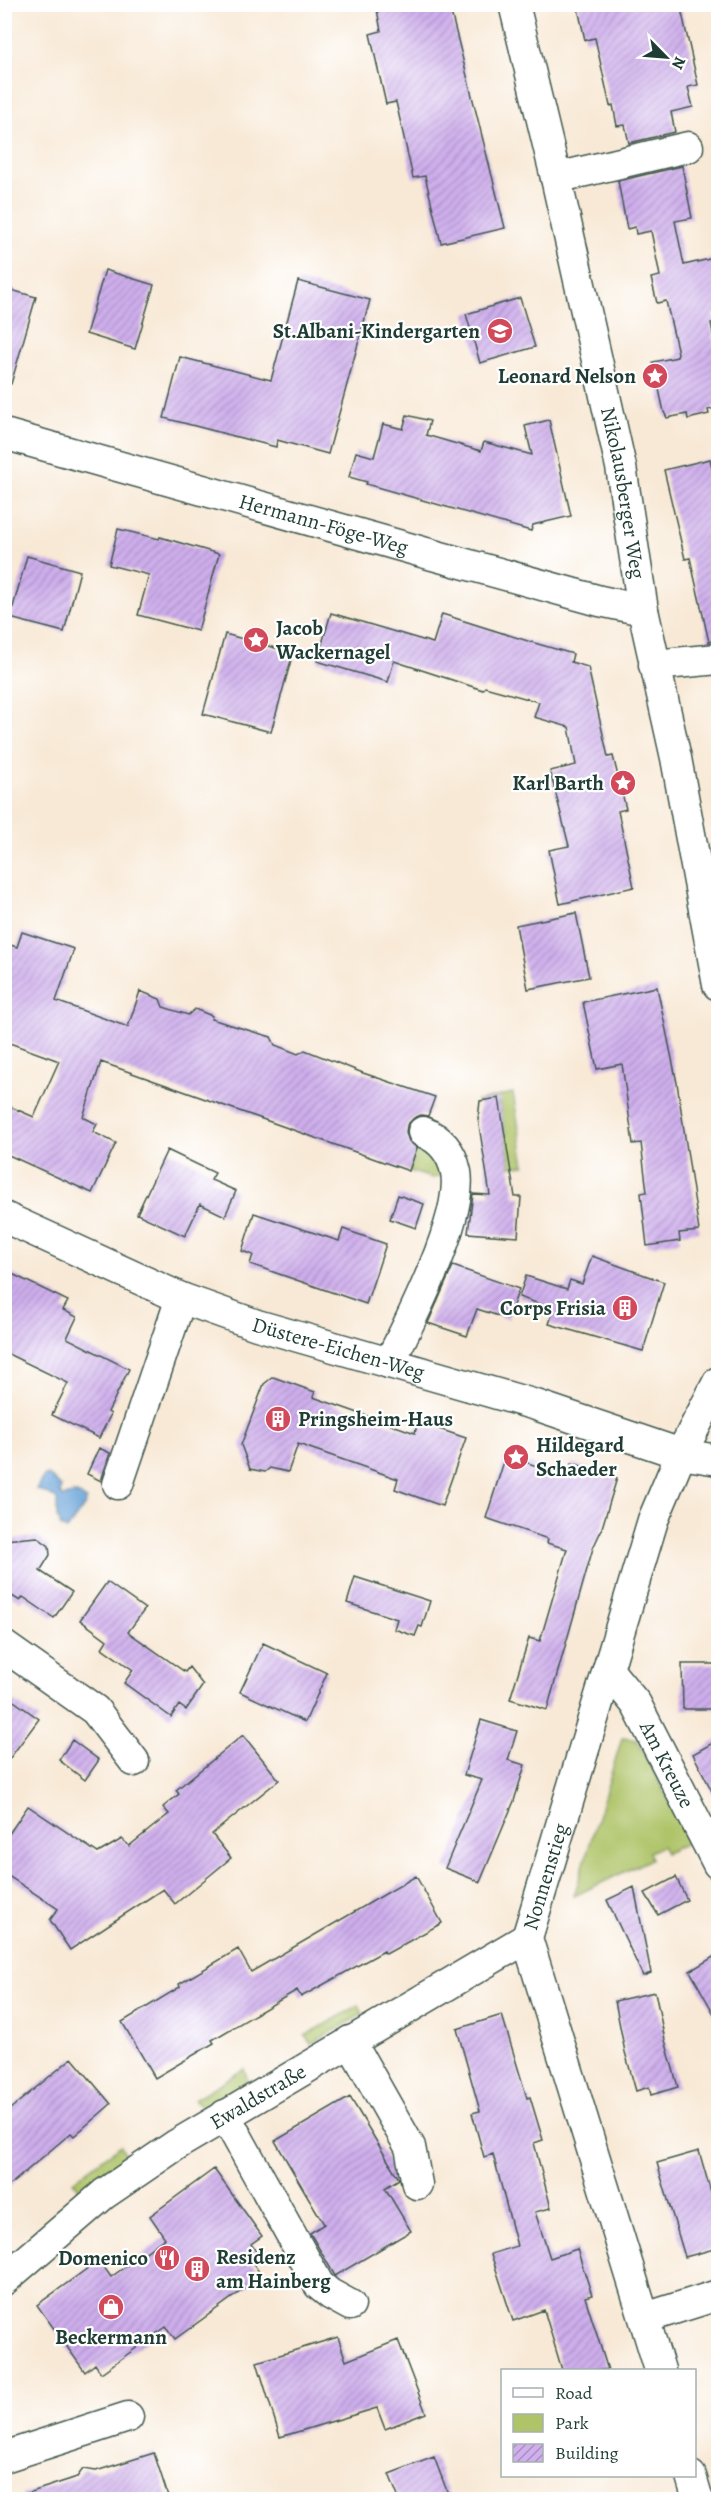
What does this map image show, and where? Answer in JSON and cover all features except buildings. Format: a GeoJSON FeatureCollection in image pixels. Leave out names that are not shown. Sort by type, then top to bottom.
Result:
{"type":"FeatureCollection","features":[{"type":"Feature","properties":{"kind":"street","name":"Nikolausberger Weg"},"geometry":{"type":"LineString","coordinates":[[514,4],[621,467],[643,610],[676,758],[718,985]]}},
{"type":"Feature","properties":{"kind":"street"},"geometry":{"type":"LineString","coordinates":[[556,178],[688,147]]}},
{"type":"Feature","properties":{"kind":"street","name":"Hermann-Föge-Weg"},"geometry":{"type":"LineString","coordinates":[[4,434],[533,583],[643,610]]}},
{"type":"Feature","properties":{"kind":"street"},"geometry":{"type":"LineString","coordinates":[[654,665],[718,659]]}},
{"type":"Feature","properties":{"kind":"street"},"geometry":{"type":"LineString","coordinates":[[389,1363],[417,1308],[435,1263],[456,1192],[456,1174],[451,1157],[437,1139],[423,1132]]}},
{"type":"Feature","properties":{"kind":"street","name":"Düstere-Eichen-Weg"},"geometry":{"type":"LineString","coordinates":[[4,1217],[181,1298],[278,1332],[536,1406],[681,1455],[718,1460]]}},
{"type":"Feature","properties":{"kind":"street"},"geometry":{"type":"LineString","coordinates":[[118,1484],[181,1298]]}},
{"type":"Feature","properties":{"kind":"street"},"geometry":{"type":"LineString","coordinates":[[681,1455],[718,1382]]}},
{"type":"Feature","properties":{"kind":"street","name":"Nonnenstieg"},"geometry":{"type":"LineString","coordinates":[[660,2369],[527,1938],[653,1520],[681,1455]]}},
{"type":"Feature","properties":{"kind":"street"},"geometry":{"type":"LineString","coordinates":[[4,1646],[95,1710],[134,1761]]}},
{"type":"Feature","properties":{"kind":"street","name":"Am Kreuze"},"geometry":{"type":"LineString","coordinates":[[608,1670],[636,1704],[718,1864]]}},
{"type":"Feature","properties":{"kind":"street","name":"Ewaldstraße"},"geometry":{"type":"LineString","coordinates":[[4,2280],[104,2194],[177,2145],[527,1938]]}},
{"type":"Feature","properties":{"kind":"street"},"geometry":{"type":"LineString","coordinates":[[350,2041],[410,2147],[417,2184]]}},
{"type":"Feature","properties":{"kind":"street"},"geometry":{"type":"LineString","coordinates":[[225,2115],[319,2284],[330,2294],[350,2305]]}},
{"type":"Feature","properties":{"kind":"street"},"geometry":{"type":"LineString","coordinates":[[645,2318],[718,2295]]}},
{"type":"Feature","properties":{"kind":"street"},"geometry":{"type":"LineString","coordinates":[[4,2457],[128,2417]]}},
{"type":"Feature","properties":{"kind":"street"},"geometry":{"type":"LineString","coordinates":[[692,2477],[698,2499]]}},
{"type":"Feature","properties":{"kind":"green space"},"geometry":{"type":"Polygon","coordinates":[[[513,1093],[525,1165],[489,1168],[510,1164],[499,1099],[475,1102],[513,1093]]]}},
{"type":"Feature","properties":{"kind":"green space"},"geometry":{"type":"Polygon","coordinates":[[[418,1144],[437,1160],[442,1176],[432,1178],[409,1171],[418,1144]]]}},
{"type":"Feature","properties":{"kind":"green space"},"geometry":{"type":"Polygon","coordinates":[[[622,1738],[637,1740],[690,1841],[666,1853],[662,1846],[649,1852],[651,1859],[574,1896],[622,1738]]]}},
{"type":"Feature","properties":{"kind":"green space"},"geometry":{"type":"Polygon","coordinates":[[[359,2005],[363,2014],[311,2044],[305,2036],[359,2005]]]}},
{"type":"Feature","properties":{"kind":"green space"},"geometry":{"type":"Polygon","coordinates":[[[244,2069],[248,2081],[203,2108],[194,2099],[244,2069]]]}},
{"type":"Feature","properties":{"kind":"green space"},"geometry":{"type":"Polygon","coordinates":[[[121,2145],[126,2156],[81,2191],[73,2181],[121,2145]]]}},
{"type":"Feature","properties":{"kind":"water"},"geometry":{"type":"Polygon","coordinates":[[[48,1475],[61,1487],[60,1493],[63,1497],[75,1494],[86,1500],[85,1505],[67,1530],[61,1527],[57,1518],[57,1499],[36,1489],[43,1477],[48,1475]]]}},
{"type":"Feature","properties":{"kind":"place","name":"St.Albani-Kindergarten"},"geometry":{"type":"Point","coordinates":[500,331]}},
{"type":"Feature","properties":{"kind":"place","name":"Leonard Nelson"},"geometry":{"type":"Point","coordinates":[655,376]}},
{"type":"Feature","properties":{"kind":"place","name":"Jacob Wackernagel"},"geometry":{"type":"Point","coordinates":[256,640]}},
{"type":"Feature","properties":{"kind":"place","name":"Karl Barth"},"geometry":{"type":"Point","coordinates":[623,783]}},
{"type":"Feature","properties":{"kind":"place","name":"Corps Frisia"},"geometry":{"type":"Point","coordinates":[625,1308]}},
{"type":"Feature","properties":{"kind":"place","name":"Pringsheim-Haus"},"geometry":{"type":"Point","coordinates":[278,1419]}},
{"type":"Feature","properties":{"kind":"place","name":"Hildegard Schaeder"},"geometry":{"type":"Point","coordinates":[516,1457]}},
{"type":"Feature","properties":{"kind":"place","name":"Domenico"},"geometry":{"type":"Point","coordinates":[167,2258]}},
{"type":"Feature","properties":{"kind":"place","name":"Residenz am Hainberg"},"geometry":{"type":"Point","coordinates":[197,2269]}},
{"type":"Feature","properties":{"kind":"place","name":"Beckermann"},"geometry":{"type":"Point","coordinates":[111,2307]}}]}
